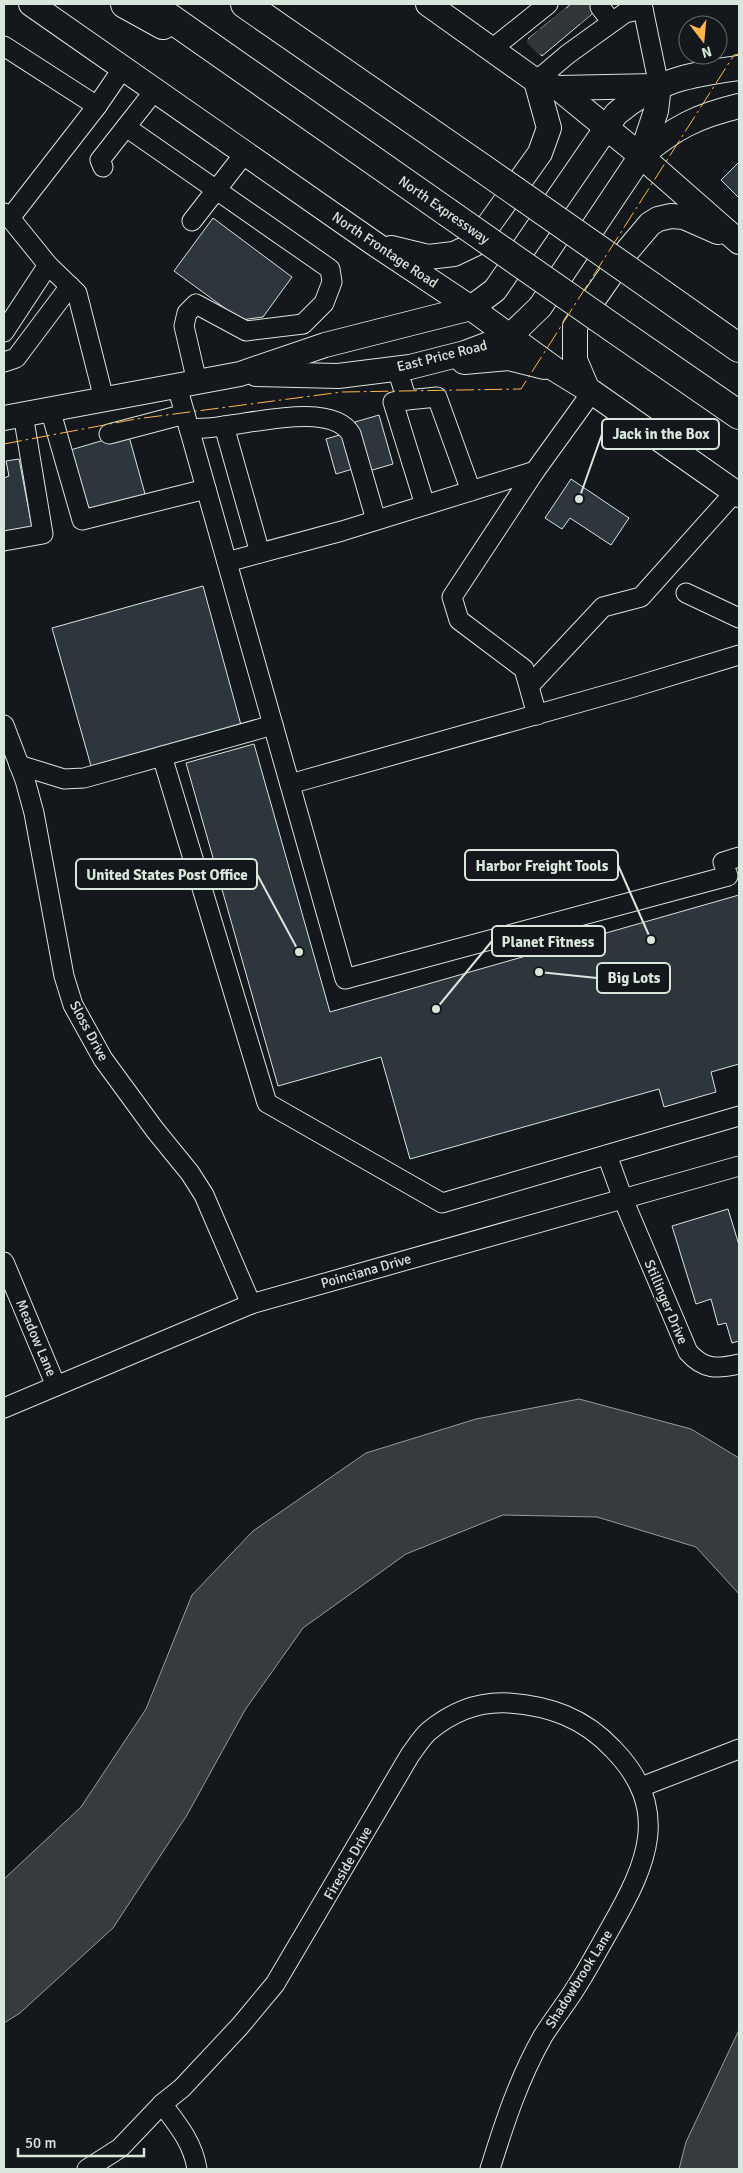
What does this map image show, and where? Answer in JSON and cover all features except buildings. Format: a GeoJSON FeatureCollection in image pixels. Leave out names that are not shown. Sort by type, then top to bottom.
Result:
{"type":"FeatureCollection","features":[{"type":"Feature","properties":{"kind":"highway"},"geometry":{"type":"LineString","coordinates":[[125,4],[257,78]]}},
{"type":"Feature","properties":{"kind":"highway","name":"North Expressway"},"geometry":{"type":"LineString","coordinates":[[150,4],[739,415]]}},
{"type":"Feature","properties":{"kind":"highway"},"geometry":{"type":"LineString","coordinates":[[245,4],[739,348]]}},
{"type":"Feature","properties":{"kind":"main road","name":"North Frontage Road"},"geometry":{"type":"LineString","coordinates":[[31,4],[375,244],[472,308],[556,370],[589,390],[737,493]]}},
{"type":"Feature","properties":{"kind":"main road"},"geometry":{"type":"LineString","coordinates":[[428,4],[536,81],[558,88],[659,86],[696,73],[739,68]]}},
{"type":"Feature","properties":{"kind":"main road"},"geometry":{"type":"LineString","coordinates":[[375,244],[428,257],[454,254],[475,244],[540,152],[549,128],[536,81]]}},
{"type":"Feature","properties":{"kind":"main road"},"geometry":{"type":"LineString","coordinates":[[641,156],[656,111],[659,86]]}},
{"type":"Feature","properties":{"kind":"main road","name":"East Price Road"},"geometry":{"type":"LineString","coordinates":[[14,416],[240,374],[325,345],[472,308],[495,290],[616,114],[628,104],[659,86]]}},
{"type":"Feature","properties":{"kind":"main road"},"geometry":{"type":"LineString","coordinates":[[558,88],[641,156],[738,241]]}},
{"type":"Feature","properties":{"kind":"main road"},"geometry":{"type":"LineString","coordinates":[[641,156],[666,135],[686,123],[739,106]]}},
{"type":"Feature","properties":{"kind":"main road","name":"East Price Road"},"geometry":{"type":"LineString","coordinates":[[240,374],[338,376],[404,368],[465,353],[510,336],[540,307],[641,156]]}},
{"type":"Feature","properties":{"kind":"main road"},"geometry":{"type":"LineString","coordinates":[[589,390],[575,360],[575,326],[628,250],[650,224],[658,219],[671,216],[684,217],[738,241]]}},
{"type":"Feature","properties":{"kind":"main road"},"geometry":{"type":"LineString","coordinates":[[404,368],[509,358],[556,370]]}},
{"type":"Feature","properties":{"kind":"street"},"geometry":{"type":"LineString","coordinates":[[536,81],[564,47],[607,16],[643,7],[659,86]]}},
{"type":"Feature","properties":{"kind":"street"},"geometry":{"type":"LineString","coordinates":[[492,49],[541,17]]}},
{"type":"Feature","properties":{"kind":"street"},"geometry":{"type":"LineString","coordinates":[[4,46],[96,106]]}},
{"type":"Feature","properties":{"kind":"street"},"geometry":{"type":"LineString","coordinates":[[104,399],[76,293],[48,265],[7,215],[96,106],[123,68]]}},
{"type":"Feature","properties":{"kind":"street"},"geometry":{"type":"LineString","coordinates":[[103,167],[100,160],[155,90]]}},
{"type":"Feature","properties":{"kind":"street"},"geometry":{"type":"LineString","coordinates":[[126,127],[330,269],[332,282],[324,303],[303,324],[246,331],[196,304],[187,313],[184,326],[187,421],[345,979],[728,876],[723,862],[739,857]]}},
{"type":"Feature","properties":{"kind":"street"},"geometry":{"type":"LineString","coordinates":[[192,221],[245,154]]}},
{"type":"Feature","properties":{"kind":"street"},"geometry":{"type":"LineString","coordinates":[[4,332],[48,265]]}},
{"type":"Feature","properties":{"kind":"street"},"geometry":{"type":"LineString","coordinates":[[4,362],[16,358],[70,286]]}},
{"type":"Feature","properties":{"kind":"street"},"geometry":{"type":"LineString","coordinates":[[404,368],[407,400]]}},
{"type":"Feature","properties":{"kind":"street"},"geometry":{"type":"LineString","coordinates":[[537,714],[524,668],[459,620],[452,597],[589,390]]}},
{"type":"Feature","properties":{"kind":"street"},"geometry":{"type":"LineString","coordinates":[[425,505],[393,402],[437,397],[471,491]]}},
{"type":"Feature","properties":{"kind":"street"},"geometry":{"type":"LineString","coordinates":[[50,409],[82,520],[206,488]]}},
{"type":"Feature","properties":{"kind":"street"},"geometry":{"type":"LineString","coordinates":[[4,542],[43,534],[14,416]]}},
{"type":"Feature","properties":{"kind":"street"},"geometry":{"type":"LineString","coordinates":[[108,434],[187,421],[224,426],[308,416],[338,422],[347,427],[351,434],[376,520]]}},
{"type":"Feature","properties":{"kind":"street"},"geometry":{"type":"LineString","coordinates":[[224,426],[260,553]]}},
{"type":"Feature","properties":{"kind":"street"},"geometry":{"type":"LineString","coordinates":[[227,562],[376,520],[535,471]]}},
{"type":"Feature","properties":{"kind":"street"},"geometry":{"type":"LineString","coordinates":[[530,685],[604,607],[641,597],[737,493]]}},
{"type":"Feature","properties":{"kind":"street"},"geometry":{"type":"LineString","coordinates":[[686,593],[739,618]]}},
{"type":"Feature","properties":{"kind":"street"},"geometry":{"type":"LineString","coordinates":[[290,784],[739,655]]}},
{"type":"Feature","properties":{"kind":"street","name":"Sloss Drive"},"geometry":{"type":"LineString","coordinates":[[4,725],[34,813],[64,976],[73,1005],[103,1059],[155,1130],[190,1173],[204,1195],[251,1304]]}},
{"type":"Feature","properties":{"kind":"street"},"geometry":{"type":"LineString","coordinates":[[19,765],[64,779],[84,778],[273,725]]}},
{"type":"Feature","properties":{"kind":"street"},"geometry":{"type":"LineString","coordinates":[[162,756],[267,1102],[442,1203],[739,1116]]}},
{"type":"Feature","properties":{"kind":"street","name":"Stillinger Drive"},"geometry":{"type":"LineString","coordinates":[[607,1155],[623,1199],[688,1352],[697,1362],[710,1367],[725,1367],[739,1364]]}},
{"type":"Feature","properties":{"kind":"street","name":"Poinciana Drive"},"geometry":{"type":"LineString","coordinates":[[4,1408],[251,1304],[739,1166]]}},
{"type":"Feature","properties":{"kind":"street","name":"Meadow Lane"},"geometry":{"type":"LineString","coordinates":[[4,1262],[56,1386]]}},
{"type":"Feature","properties":{"kind":"street","name":"Fireside Drive"},"geometry":{"type":"LineString","coordinates":[[87,2169],[120,2148],[162,2104],[182,2088],[240,2026],[275,1984],[410,1755],[428,1732],[449,1717],[472,1706],[497,1702],[530,1705],[568,1715],[605,1740],[619,1754],[641,1787]]}},
{"type":"Feature","properties":{"kind":"street"},"geometry":{"type":"LineString","coordinates":[[641,1787],[739,1749]]}},
{"type":"Feature","properties":{"kind":"street","name":"Shadowbrook Lane"},"geometry":{"type":"LineString","coordinates":[[490,2169],[515,2092],[543,2037],[576,1988],[631,1893],[640,1872],[646,1850],[648,1831],[645,1802],[641,1787]]}},
{"type":"Feature","properties":{"kind":"street"},"geometry":{"type":"LineString","coordinates":[[162,2104],[183,2131],[195,2159],[197,2169]]}},
{"type":"Feature","properties":{"kind":"shaded area"},"geometry":{"type":"Polygon","coordinates":[[[579,1399],[691,1429],[739,1458],[739,1594],[696,1547],[597,1517],[503,1515],[406,1554],[303,1628],[245,1710],[187,1815],[113,1928],[20,2013],[4,2023],[4,1879],[81,1807],[146,1709],[192,1595],[253,1531],[366,1453],[476,1419],[579,1399]]]}},
{"type":"Feature","properties":{"kind":"shaded area"},"geometry":{"type":"Polygon","coordinates":[[[739,2030],[739,2169],[679,2169],[686,2142],[739,2030]]]}},
{"type":"Feature","properties":{"kind":"tunnel"},"geometry":{"type":"LineString","coordinates":[[575,4],[587,18]]}},
{"type":"Feature","properties":{"kind":"tunnel"},"geometry":{"type":"LineString","coordinates":[[558,14],[572,31]]}},
{"type":"Feature","properties":{"kind":"tunnel"},"geometry":{"type":"LineString","coordinates":[[544,26],[558,43]]}},
{"type":"Feature","properties":{"kind":"tunnel"},"geometry":{"type":"LineString","coordinates":[[533,35],[548,51]]}},
{"type":"Feature","properties":{"kind":"power"},"geometry":{"type":"LineString","coordinates":[[4,444],[136,419],[342,392],[521,389],[734,55],[739,54]]}},
{"type":"Feature","properties":{"kind":"place","name":"Jack in the Box"},"geometry":{"type":"Point","coordinates":[579,499]}},
{"type":"Feature","properties":{"kind":"place","name":"Harbor Freight Tools"},"geometry":{"type":"Point","coordinates":[651,940]}},
{"type":"Feature","properties":{"kind":"place","name":"United States Post Office"},"geometry":{"type":"Point","coordinates":[299,952]}},
{"type":"Feature","properties":{"kind":"place","name":"Big Lots"},"geometry":{"type":"Point","coordinates":[539,972]}},
{"type":"Feature","properties":{"kind":"place","name":"Planet Fitness"},"geometry":{"type":"Point","coordinates":[436,1009]}}]}
